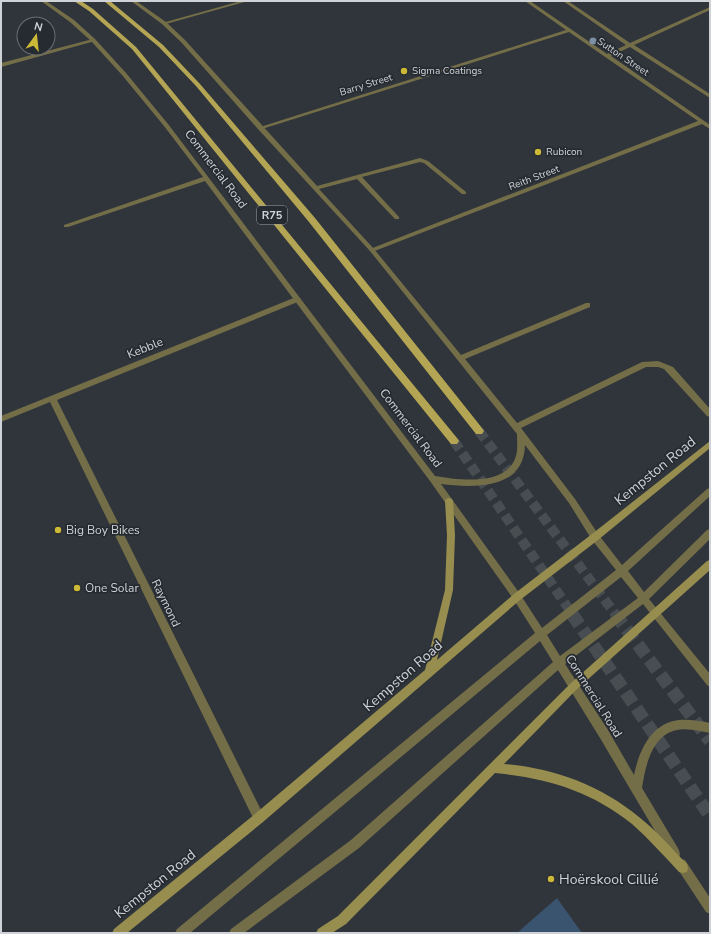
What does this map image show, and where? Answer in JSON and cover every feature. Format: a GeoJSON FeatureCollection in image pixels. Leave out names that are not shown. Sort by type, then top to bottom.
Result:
{"type":"FeatureCollection","features":[{"type":"Feature","properties":{"kind":"main road","name":"Commercial Road"},"geometry":{"type":"LineString","coordinates":[[77,1],[91,10],[134,48],[454,441]]}},
{"type":"Feature","properties":{"kind":"main road","name":"R75"},"geometry":{"type":"LineString","coordinates":[[107,1],[161,46],[198,85],[312,220],[479,431]]}},
{"type":"Feature","properties":{"kind":"main road","name":"Kempston Road"},"geometry":{"type":"LineString","coordinates":[[118,933],[259,818],[517,597],[595,537],[710,444]]}},
{"type":"Feature","properties":{"kind":"main road"},"geometry":{"type":"LineString","coordinates":[[429,672],[449,590],[451,535],[449,502]]}},
{"type":"Feature","properties":{"kind":"main road"},"geometry":{"type":"LineString","coordinates":[[322,933],[342,920],[573,687],[710,564]]}},
{"type":"Feature","properties":{"kind":"main road"},"geometry":{"type":"LineString","coordinates":[[494,768],[541,773],[585,787],[636,821],[683,868]]}},
{"type":"Feature","properties":{"kind":"street","name":"Commercial Road"},"geometry":{"type":"LineString","coordinates":[[43,1],[72,21],[93,40],[129,80],[207,178],[433,479],[517,597],[558,664],[604,734],[683,868],[710,908]]}},
{"type":"Feature","properties":{"kind":"street"},"geometry":{"type":"LineString","coordinates":[[133,1],[164,23],[183,41],[260,128],[372,250],[461,358],[572,501],[595,537],[710,682]]}},
{"type":"Feature","properties":{"kind":"street"},"geometry":{"type":"LineString","coordinates":[[164,23],[246,1]]}},
{"type":"Feature","properties":{"kind":"street","name":"Sutton Street"},"geometry":{"type":"LineString","coordinates":[[527,1],[568,31],[710,127]]}},
{"type":"Feature","properties":{"kind":"street","name":"Sutton Street"},"geometry":{"type":"LineString","coordinates":[[565,1],[631,46],[710,96]]}},
{"type":"Feature","properties":{"kind":"street"},"geometry":{"type":"LineString","coordinates":[[607,56],[710,8]]}},
{"type":"Feature","properties":{"kind":"street","name":"Barry Street"},"geometry":{"type":"LineString","coordinates":[[260,128],[568,31]]}},
{"type":"Feature","properties":{"kind":"street"},"geometry":{"type":"LineString","coordinates":[[1,65],[93,40]]}},
{"type":"Feature","properties":{"kind":"street","name":"Reith Street"},"geometry":{"type":"LineString","coordinates":[[372,250],[702,122]]}},
{"type":"Feature","properties":{"kind":"street"},"geometry":{"type":"LineString","coordinates":[[316,188],[420,160],[426,162],[464,193]]}},
{"type":"Feature","properties":{"kind":"street"},"geometry":{"type":"LineString","coordinates":[[358,177],[398,218]]}},
{"type":"Feature","properties":{"kind":"street"},"geometry":{"type":"LineString","coordinates":[[66,226],[207,178]]}},
{"type":"Feature","properties":{"kind":"street","name":"Kebble"},"geometry":{"type":"LineString","coordinates":[[1,419],[298,299]]}},
{"type":"Feature","properties":{"kind":"street"},"geometry":{"type":"LineString","coordinates":[[461,358],[588,305]]}},
{"type":"Feature","properties":{"kind":"street"},"geometry":{"type":"LineString","coordinates":[[518,431],[645,364],[656,363],[664,365],[670,369],[710,414]]}},
{"type":"Feature","properties":{"kind":"street","name":"Raymond"},"geometry":{"type":"LineString","coordinates":[[52,398],[259,818]]}},
{"type":"Feature","properties":{"kind":"street"},"geometry":{"type":"LineString","coordinates":[[433,479],[468,483],[493,481],[505,476],[514,467],[519,459],[518,431]]}},
{"type":"Feature","properties":{"kind":"street"},"geometry":{"type":"LineString","coordinates":[[181,933],[540,635],[622,570],[710,491]]}},
{"type":"Feature","properties":{"kind":"street"},"geometry":{"type":"LineString","coordinates":[[235,933],[355,844],[558,664],[644,598],[710,533]]}},
{"type":"Feature","properties":{"kind":"street"},"geometry":{"type":"LineString","coordinates":[[636,790],[639,770],[648,748],[659,735],[672,726],[691,725],[710,728]]}},
{"type":"Feature","properties":{"kind":"shaded area"},"geometry":{"type":"Polygon","coordinates":[[[557,898],[582,933],[517,933],[557,898]]]}},
{"type":"Feature","properties":{"kind":"tunnel"},"geometry":{"type":"LineString","coordinates":[[479,431],[616,615]]}},
{"type":"Feature","properties":{"kind":"tunnel"},"geometry":{"type":"LineString","coordinates":[[454,441],[573,615]]}},
{"type":"Feature","properties":{"kind":"tunnel"},"geometry":{"type":"LineString","coordinates":[[572,614],[710,816]]}},
{"type":"Feature","properties":{"kind":"tunnel"},"geometry":{"type":"LineString","coordinates":[[615,614],[710,741]]}},
{"type":"Feature","properties":{"kind":"place","name":"Sigma Coatings"},"geometry":{"type":"Point","coordinates":[404,71]}},
{"type":"Feature","properties":{"kind":"place","name":"Rubicon"},"geometry":{"type":"Point","coordinates":[538,152]}},
{"type":"Feature","properties":{"kind":"place","name":"Big Boy Bikes"},"geometry":{"type":"Point","coordinates":[58,530]}},
{"type":"Feature","properties":{"kind":"place","name":"One Solar"},"geometry":{"type":"Point","coordinates":[77,588]}},
{"type":"Feature","properties":{"kind":"place","name":"Hoërskool Cillié"},"geometry":{"type":"Point","coordinates":[551,879]}}]}
